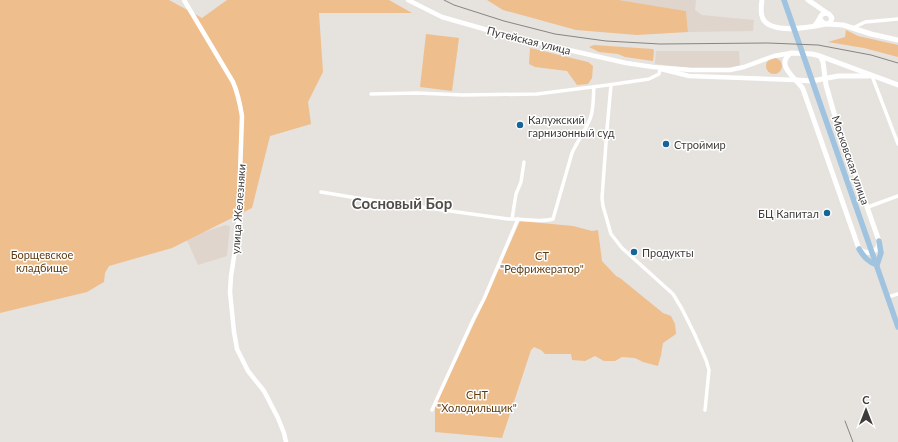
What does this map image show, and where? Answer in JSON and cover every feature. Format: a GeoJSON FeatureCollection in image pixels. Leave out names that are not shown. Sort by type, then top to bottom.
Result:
{"type":"FeatureCollection","features":[{"type":"Feature","properties":{"kind":"main road"},"geometry":{"type":"LineString","coordinates":[[762,0],[761,10],[763,19],[770,26],[796,29],[826,24],[839,24],[871,34],[898,40]]}},
{"type":"Feature","properties":{"kind":"main road","name":"Московская улица"},"geometry":{"type":"LineString","coordinates":[[784,0],[898,327]]}},
{"type":"Feature","properties":{"kind":"main road"},"geometry":{"type":"LineString","coordinates":[[809,1],[816,10],[821,22],[826,24]]}},
{"type":"Feature","properties":{"kind":"main road"},"geometry":{"type":"LineString","coordinates":[[809,1],[851,27]]}},
{"type":"Feature","properties":{"kind":"main road"},"geometry":{"type":"LineString","coordinates":[[812,27],[816,25],[823,14],[829,14]]}},
{"type":"Feature","properties":{"kind":"main road"},"geometry":{"type":"LineString","coordinates":[[826,24],[830,23],[832,20],[829,14]]}},
{"type":"Feature","properties":{"kind":"main road"},"geometry":{"type":"LineString","coordinates":[[791,53],[786,58],[786,67],[791,76],[803,89],[859,249],[870,263],[877,266],[881,253],[879,241],[834,113],[826,85],[823,62],[820,56]]}},
{"type":"Feature","properties":{"kind":"main road","name":"Путейская улица"},"geometry":{"type":"LineString","coordinates":[[791,53],[820,56],[898,85]]}},
{"type":"Feature","properties":{"kind":"main road","name":"Путейская улица"},"geometry":{"type":"LineString","coordinates":[[796,80],[812,81],[838,76],[872,76]]}},
{"type":"Feature","properties":{"kind":"main road"},"geometry":{"type":"LineString","coordinates":[[859,249],[865,253],[872,252],[878,248],[879,241]]}},
{"type":"Feature","properties":{"kind":"street","name":"улица Железняки"},"geometry":{"type":"LineString","coordinates":[[184,0],[233,82],[241,106],[242,116],[238,230],[230,292],[234,332],[237,349],[248,371],[272,404],[284,433],[286,442]]}},
{"type":"Feature","properties":{"kind":"street","name":"Путейская улица"},"geometry":{"type":"LineString","coordinates":[[408,0],[442,17],[491,32],[626,63],[653,67],[691,70],[730,70],[744,67],[774,56],[791,53]]}},
{"type":"Feature","properties":{"kind":"street"},"geometry":{"type":"LineString","coordinates":[[851,27],[865,22],[898,19]]}},
{"type":"Feature","properties":{"kind":"street","name":"Путейская улица"},"geometry":{"type":"LineString","coordinates":[[653,67],[688,76],[722,78],[776,78],[796,80]]}},
{"type":"Feature","properties":{"kind":"street"},"geometry":{"type":"LineString","coordinates":[[371,94],[537,94],[649,79],[659,74],[660,69]]}},
{"type":"Feature","properties":{"kind":"street"},"geometry":{"type":"LineString","coordinates":[[872,76],[898,144]]}},
{"type":"Feature","properties":{"kind":"street"},"geometry":{"type":"LineString","coordinates":[[612,85],[606,129],[602,198],[611,234],[622,248],[672,294],[682,308],[706,360],[709,370],[705,410]]}},
{"type":"Feature","properties":{"kind":"street"},"geometry":{"type":"LineString","coordinates":[[321,192],[508,219],[546,221],[553,219],[574,147],[591,118],[594,87]]}},
{"type":"Feature","properties":{"kind":"street"},"geometry":{"type":"LineString","coordinates":[[512,219],[516,194],[521,182],[524,162]]}},
{"type":"Feature","properties":{"kind":"street"},"geometry":{"type":"LineString","coordinates":[[868,207],[898,196]]}},
{"type":"Feature","properties":{"kind":"street"},"geometry":{"type":"LineString","coordinates":[[432,410],[484,299],[518,219]]}},
{"type":"Feature","properties":{"kind":"street"},"geometry":{"type":"LineString","coordinates":[[888,298],[898,294]]}},
{"type":"Feature","properties":{"kind":"shaded area"},"geometry":{"type":"Polygon","coordinates":[[[619,0],[696,0],[695,10],[702,15],[754,20],[753,31],[688,32],[686,11],[619,0]]]}},
{"type":"Feature","properties":{"kind":"shaded area"},"geometry":{"type":"Polygon","coordinates":[[[656,51],[739,51],[740,66],[725,68],[691,68],[655,64],[656,51]]]}},
{"type":"Feature","properties":{"kind":"shaded area"},"geometry":{"type":"Polygon","coordinates":[[[225,225],[230,226],[227,256],[198,265],[186,238],[225,225]]]}},
{"type":"Feature","properties":{"kind":"green space","name":"Борщевское кладбище"},"geometry":{"type":"Polygon","coordinates":[[[0,0],[169,0],[202,18],[227,0],[389,0],[412,13],[319,13],[323,72],[308,102],[311,124],[270,136],[252,208],[172,248],[109,266],[105,273],[104,282],[87,292],[0,313],[0,0]]]}},
{"type":"Feature","properties":{"kind":"green space"},"geometry":{"type":"Polygon","coordinates":[[[487,0],[619,0],[686,11],[688,32],[637,35],[576,30],[503,10],[487,0]]]}},
{"type":"Feature","properties":{"kind":"green space"},"geometry":{"type":"Polygon","coordinates":[[[846,30],[858,36],[898,45],[898,57],[864,48],[828,42],[845,37],[846,30]]]}},
{"type":"Feature","properties":{"kind":"green space"},"geometry":{"type":"Polygon","coordinates":[[[426,34],[459,38],[452,91],[420,87],[426,34]]]}},
{"type":"Feature","properties":{"kind":"green space"},"geometry":{"type":"Polygon","coordinates":[[[594,45],[653,49],[653,61],[599,52],[589,47],[594,45]]]}},
{"type":"Feature","properties":{"kind":"green space"},"geometry":{"type":"Polygon","coordinates":[[[530,48],[588,62],[593,66],[592,78],[588,84],[577,85],[567,71],[535,67],[529,64],[530,48]]]}},
{"type":"Feature","properties":{"kind":"green space"},"geometry":{"type":"Polygon","coordinates":[[[774,58],[780,60],[782,66],[780,72],[774,74],[768,72],[766,66],[768,60],[774,58]]]}},
{"type":"Feature","properties":{"kind":"green space"},"geometry":{"type":"Polygon","coordinates":[[[520,221],[573,226],[592,231],[598,230],[602,261],[616,276],[663,313],[671,316],[675,324],[676,334],[663,343],[658,366],[635,358],[622,357],[615,361],[604,361],[595,356],[585,361],[572,360],[571,354],[545,354],[541,350],[534,347],[531,350],[502,438],[435,432],[435,406],[480,311],[520,221]]]}},
{"type":"Feature","properties":{"kind":"railway"},"geometry":{"type":"LineString","coordinates":[[444,0],[454,5],[504,21],[555,34],[606,41],[660,44],[768,43],[818,45],[871,55],[898,63]]}},
{"type":"Feature","properties":{"kind":"railway"},"geometry":{"type":"LineString","coordinates":[[845,421],[853,442]]}},
{"type":"Feature","properties":{"kind":"place","name":"Калужский гарнизонный суд"},"geometry":{"type":"Point","coordinates":[520,125]}},
{"type":"Feature","properties":{"kind":"place","name":"Строймир"},"geometry":{"type":"Point","coordinates":[666,144]}},
{"type":"Feature","properties":{"kind":"place","name":"БЦ Капитал"},"geometry":{"type":"Point","coordinates":[827,213]}},
{"type":"Feature","properties":{"kind":"place","name":"Продукты"},"geometry":{"type":"Point","coordinates":[634,252]}},
{"type":"Feature","properties":{"kind":"district","name":"Сосновый Бор"},"geometry":{"type":"Point","coordinates":[402,203]}},
{"type":"Feature","properties":{"kind":"park label","name":"СТ \"Рефрижератор\""},"geometry":{"type":"Point","coordinates":[542,261]}},
{"type":"Feature","properties":{"kind":"park label","name":"СНТ \"Холодильщик\""},"geometry":{"type":"Point","coordinates":[477,400]}}]}
